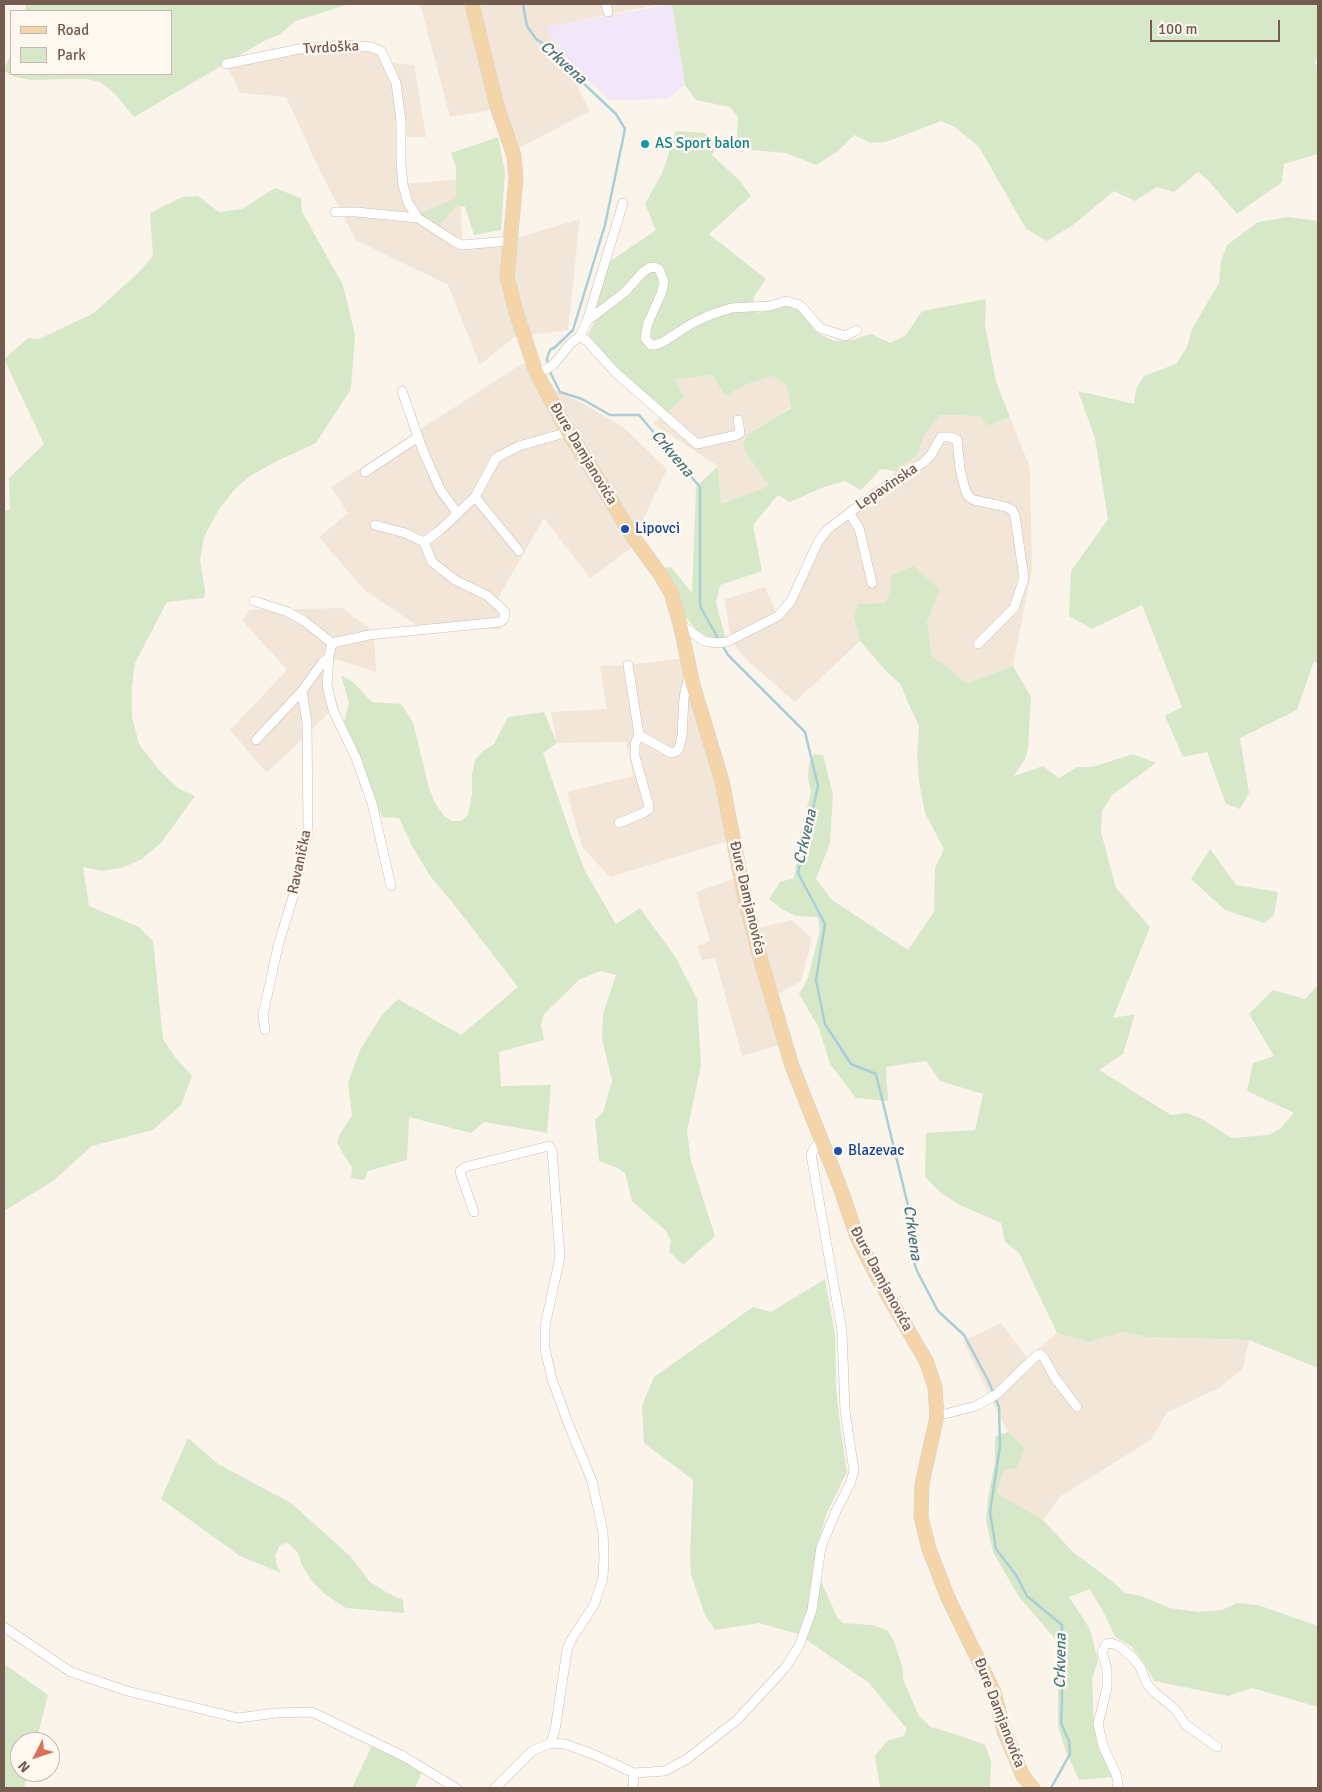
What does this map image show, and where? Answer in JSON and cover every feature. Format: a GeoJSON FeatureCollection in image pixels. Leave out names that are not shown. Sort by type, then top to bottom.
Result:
{"type":"FeatureCollection","features":[{"type":"Feature","properties":{"kind":"main road","name":"Đure Damjanovića"},"geometry":{"type":"LineString","coordinates":[[472,4],[496,106],[514,156],[516,178],[507,276],[516,312],[545,369],[568,432],[633,538],[660,574],[671,593],[680,624],[690,673],[722,781],[745,899],[792,1066],[857,1237],[880,1282],[926,1361],[935,1387],[937,1416],[922,1484],[921,1517],[929,1549],[948,1598],[994,1692],[1004,1731],[1023,1776],[1033,1788]]}},
{"type":"Feature","properties":{"kind":"street","name":"Tvrdoška"},"geometry":{"type":"LineString","coordinates":[[226,64],[299,49],[344,45],[371,47],[381,51],[396,83],[401,121],[401,164],[408,204],[418,218],[462,245],[509,240]]}},
{"type":"Feature","properties":{"kind":"street"},"geometry":{"type":"LineString","coordinates":[[545,369],[580,336],[587,322],[623,203]]}},
{"type":"Feature","properties":{"kind":"street","name":"Tvrdoška"},"geometry":{"type":"LineString","coordinates":[[335,212],[356,212],[418,218]]}},
{"type":"Feature","properties":{"kind":"street"},"geometry":{"type":"LineString","coordinates":[[587,322],[625,292],[643,272],[654,267],[659,269],[664,282],[661,294],[648,323],[645,338],[651,345],[664,342],[691,324],[731,308],[770,306],[786,302],[800,305],[820,328],[845,336],[858,330]]}},
{"type":"Feature","properties":{"kind":"street"},"geometry":{"type":"LineString","coordinates":[[580,336],[587,341],[616,373],[697,444],[737,436],[740,433],[738,420]]}},
{"type":"Feature","properties":{"kind":"street"},"geometry":{"type":"LineString","coordinates":[[402,391],[418,437],[440,488],[457,513]]}},
{"type":"Feature","properties":{"kind":"street"},"geometry":{"type":"LineString","coordinates":[[424,542],[439,531],[475,497],[496,458],[519,446],[568,432]]}},
{"type":"Feature","properties":{"kind":"street"},"geometry":{"type":"LineString","coordinates":[[365,472],[418,437]]}},
{"type":"Feature","properties":{"kind":"street","name":"Lepavinska"},"geometry":{"type":"LineString","coordinates":[[680,624],[704,641],[716,643],[727,642],[778,616],[791,601],[818,542],[827,530],[897,477],[924,462],[931,455],[941,437],[950,437],[956,440],[964,489],[968,496],[984,504],[1006,507],[1012,510],[1024,578],[1014,608],[978,644]]}},
{"type":"Feature","properties":{"kind":"street"},"geometry":{"type":"LineString","coordinates":[[475,497],[519,551]]}},
{"type":"Feature","properties":{"kind":"street","name":"Lepavinska"},"geometry":{"type":"LineString","coordinates":[[849,513],[859,528],[872,583]]}},
{"type":"Feature","properties":{"kind":"street"},"geometry":{"type":"LineString","coordinates":[[332,643],[369,635],[500,622],[504,619],[505,612],[488,596],[455,580],[432,562],[424,542],[405,533],[375,524]]}},
{"type":"Feature","properties":{"kind":"street"},"geometry":{"type":"LineString","coordinates":[[254,601],[288,612],[304,621],[332,643]]}},
{"type":"Feature","properties":{"kind":"street"},"geometry":{"type":"LineString","coordinates":[[332,643],[327,684],[334,710],[356,758],[372,803],[391,886]]}},
{"type":"Feature","properties":{"kind":"street"},"geometry":{"type":"LineString","coordinates":[[256,740],[302,691],[322,663],[329,657]]}},
{"type":"Feature","properties":{"kind":"street"},"geometry":{"type":"LineString","coordinates":[[619,823],[643,814],[649,809],[635,757],[635,744],[639,735],[628,665]]}},
{"type":"Feature","properties":{"kind":"street"},"geometry":{"type":"LineString","coordinates":[[639,735],[668,752],[674,753],[677,751],[682,736],[684,697],[690,673]]}},
{"type":"Feature","properties":{"kind":"street","name":"Ravanička"},"geometry":{"type":"LineString","coordinates":[[266,1030],[263,1015],[278,946],[293,897],[308,832],[307,723],[302,691]]}},
{"type":"Feature","properties":{"kind":"street"},"geometry":{"type":"LineString","coordinates":[[496,1788],[532,1751],[551,1743],[565,1744],[634,1773],[665,1771],[687,1759],[737,1720],[785,1668],[799,1646],[812,1610],[821,1547],[850,1484],[854,1471],[845,1411],[842,1332],[811,1155],[821,1141]]}},
{"type":"Feature","properties":{"kind":"street"},"geometry":{"type":"LineString","coordinates":[[474,1212],[460,1172],[465,1167],[549,1146],[552,1150],[560,1257],[545,1326],[545,1349],[552,1379],[592,1481],[603,1532],[604,1556],[603,1578],[594,1605],[571,1640],[567,1650],[555,1730],[551,1743]]}},
{"type":"Feature","properties":{"kind":"street"},"geometry":{"type":"LineString","coordinates":[[937,1416],[976,1406],[994,1396],[1035,1356],[1040,1354],[1077,1407]]}},
{"type":"Feature","properties":{"kind":"street"},"geometry":{"type":"LineString","coordinates":[[4,1627],[71,1672],[127,1691],[238,1718],[276,1713],[312,1712],[403,1756],[456,1788]]}},
{"type":"Feature","properties":{"kind":"street"},"geometry":{"type":"LineString","coordinates":[[1117,1788],[1116,1774],[1099,1732],[1098,1724],[1107,1688],[1107,1669],[1102,1652],[1106,1644],[1111,1643],[1119,1646],[1132,1657],[1140,1667],[1147,1684],[1154,1692],[1175,1709],[1186,1725],[1217,1747]]}},
{"type":"Feature","properties":{"kind":"street"},"geometry":{"type":"LineString","coordinates":[[633,1788],[634,1773]]}},
{"type":"Feature","properties":{"kind":"shaded area"},"geometry":{"type":"Polygon","coordinates":[[[420,4],[662,4],[547,27],[590,111],[517,149],[504,108],[450,117],[420,4]]]}},
{"type":"Feature","properties":{"kind":"shaded area"},"geometry":{"type":"Polygon","coordinates":[[[672,4],[685,85],[668,99],[610,100],[563,59],[546,27],[672,4]]]}},
{"type":"Feature","properties":{"kind":"shaded area"},"geometry":{"type":"Polygon","coordinates":[[[371,47],[388,63],[414,65],[426,137],[400,137],[403,184],[461,179],[462,244],[503,242],[580,219],[568,330],[514,337],[480,365],[448,285],[356,240],[320,171],[286,97],[240,93],[226,64],[299,49],[371,47]]]}},
{"type":"Feature","properties":{"kind":"shaded area"},"geometry":{"type":"Polygon","coordinates":[[[523,363],[558,392],[580,402],[623,427],[667,469],[629,550],[590,578],[544,518],[494,605],[502,621],[501,629],[424,630],[364,590],[319,537],[348,513],[331,487],[523,363]]]}},
{"type":"Feature","properties":{"kind":"shaded area"},"geometry":{"type":"Polygon","coordinates":[[[712,375],[725,396],[745,385],[773,376],[787,386],[791,407],[748,434],[747,454],[769,486],[721,504],[718,466],[653,424],[683,396],[675,380],[712,375]]]}},
{"type":"Feature","properties":{"kind":"shaded area"},"geometry":{"type":"Polygon","coordinates":[[[940,415],[979,416],[988,426],[1010,417],[1030,468],[1032,568],[1013,666],[967,683],[932,656],[927,622],[940,590],[891,587],[886,603],[854,618],[860,641],[795,702],[749,662],[731,641],[725,599],[765,587],[778,616],[818,542],[881,490],[895,471],[918,455],[923,437],[940,415]]]}},
{"type":"Feature","properties":{"kind":"shaded area"},"geometry":{"type":"Polygon","coordinates":[[[342,608],[374,632],[376,672],[329,657],[331,711],[267,773],[230,730],[287,670],[242,620],[250,610],[342,608]]]}},
{"type":"Feature","properties":{"kind":"shaded area"},"geometry":{"type":"Polygon","coordinates":[[[687,658],[734,839],[610,877],[582,847],[567,792],[633,776],[626,742],[557,743],[551,712],[607,709],[600,666],[628,665],[687,658]]]}},
{"type":"Feature","properties":{"kind":"shaded area"},"geometry":{"type":"Polygon","coordinates":[[[733,879],[746,931],[792,920],[812,938],[801,981],[772,997],[785,1043],[742,1056],[715,958],[702,960],[697,946],[710,941],[696,892],[733,879]]]}},
{"type":"Feature","properties":{"kind":"shaded area"},"geometry":{"type":"Polygon","coordinates":[[[1001,1323],[1027,1358],[1057,1333],[1088,1342],[1124,1332],[1147,1337],[1249,1340],[1243,1368],[1219,1388],[1166,1413],[1152,1439],[1061,1496],[1043,1520],[997,1493],[1004,1470],[1025,1448],[1008,1432],[963,1341],[1001,1323]]]}},
{"type":"Feature","properties":{"kind":"green space"},"geometry":{"type":"Polygon","coordinates":[[[26,4],[349,4],[296,21],[280,34],[264,41],[134,117],[115,94],[100,82],[87,79],[31,80],[11,75],[172,75],[172,10],[25,10],[26,4]]]}},
{"type":"Feature","properties":{"kind":"green space"},"geometry":{"type":"Polygon","coordinates":[[[672,4],[1318,4],[1318,55],[1315,64],[1318,65],[1318,154],[1284,164],[1282,182],[1237,214],[1208,180],[1198,172],[1174,192],[1157,187],[1135,201],[1114,191],[1073,225],[1047,241],[1026,229],[979,147],[955,127],[941,121],[886,142],[871,143],[854,135],[837,152],[816,165],[786,153],[739,149],[737,136],[738,117],[730,107],[696,100],[685,85],[672,4]]]}},
{"type":"Feature","properties":{"kind":"green space"},"geometry":{"type":"Polygon","coordinates":[[[10,56],[10,74],[4,71],[10,56]]]}},
{"type":"Feature","properties":{"kind":"green space"},"geometry":{"type":"Polygon","coordinates":[[[676,131],[705,133],[716,144],[712,155],[739,180],[751,196],[709,234],[766,279],[753,298],[758,313],[787,306],[799,310],[817,333],[834,341],[852,340],[871,334],[890,343],[906,335],[922,311],[986,299],[985,325],[996,382],[1010,417],[988,426],[979,416],[940,415],[923,437],[918,455],[895,471],[881,469],[861,490],[845,481],[824,487],[790,502],[778,495],[753,525],[762,571],[720,585],[716,603],[726,640],[702,637],[683,613],[664,568],[671,567],[692,593],[696,487],[718,466],[721,504],[769,486],[747,454],[743,444],[748,434],[791,408],[787,386],[773,376],[745,385],[725,396],[712,375],[675,380],[684,396],[667,412],[610,364],[593,344],[588,334],[596,320],[592,311],[609,262],[656,230],[645,204],[663,171],[676,131]]]}},
{"type":"Feature","properties":{"kind":"green space"},"geometry":{"type":"Polygon","coordinates":[[[498,137],[505,172],[501,230],[474,235],[465,207],[457,205],[439,226],[419,214],[456,198],[456,167],[451,153],[498,137]]]}},
{"type":"Feature","properties":{"kind":"green space"},"geometry":{"type":"Polygon","coordinates":[[[275,188],[301,198],[302,212],[343,285],[355,335],[351,389],[316,443],[250,476],[236,488],[219,509],[204,537],[200,560],[205,590],[204,598],[167,602],[135,663],[132,687],[132,717],[139,744],[159,770],[178,788],[195,796],[161,843],[142,859],[124,867],[103,871],[83,867],[89,906],[139,927],[153,941],[163,1039],[175,1057],[192,1076],[181,1105],[153,1130],[92,1146],[53,1181],[4,1211],[4,511],[10,509],[9,478],[44,444],[4,359],[28,338],[39,339],[94,313],[139,272],[153,256],[150,213],[182,197],[198,196],[219,212],[242,209],[275,188]]]}},
{"type":"Feature","properties":{"kind":"green space"},"geometry":{"type":"Polygon","coordinates":[[[1288,217],[1318,221],[1318,664],[1314,661],[1297,710],[1240,738],[1249,793],[1240,809],[1226,804],[1207,752],[1183,757],[1165,716],[1182,707],[1142,605],[1092,629],[1069,616],[1071,571],[1108,519],[1095,438],[1078,391],[1134,404],[1136,389],[1144,376],[1176,364],[1187,347],[1192,329],[1219,283],[1221,261],[1227,245],[1258,222],[1288,217]]]}},
{"type":"Feature","properties":{"kind":"green space"},"geometry":{"type":"Polygon","coordinates":[[[914,566],[940,590],[927,622],[932,656],[967,683],[1013,666],[1031,697],[1028,749],[1025,759],[1014,776],[1043,766],[1059,778],[1077,767],[1092,767],[1133,754],[1156,763],[1112,795],[1102,811],[1101,832],[1116,888],[1150,927],[1113,1018],[1135,1014],[1123,1054],[1099,1070],[1171,1115],[1187,1113],[1200,1118],[1232,1138],[1268,1135],[1280,1129],[1294,1113],[1247,1091],[1253,1063],[1274,1056],[1249,1014],[1273,990],[1305,999],[1318,985],[1318,1368],[1249,1340],[1147,1337],[1124,1332],[1088,1342],[1057,1333],[1019,1253],[1005,1242],[1001,1223],[962,1206],[942,1194],[925,1177],[926,1133],[975,1130],[983,1094],[940,1081],[926,1061],[886,1067],[888,1101],[856,1098],[830,1064],[819,1028],[799,994],[808,978],[820,930],[818,917],[796,916],[783,910],[769,899],[780,882],[794,878],[801,831],[811,792],[808,777],[809,763],[814,754],[823,755],[833,794],[830,843],[816,879],[832,900],[908,950],[934,912],[935,868],[944,849],[925,813],[919,782],[917,756],[919,726],[901,685],[860,641],[854,618],[858,604],[886,603],[891,587],[891,575],[914,566]]]}},
{"type":"Feature","properties":{"kind":"green space"},"geometry":{"type":"Polygon","coordinates":[[[341,675],[353,682],[372,702],[401,704],[413,722],[429,788],[435,803],[444,816],[452,821],[461,821],[468,815],[475,760],[483,751],[494,744],[508,717],[544,712],[557,743],[543,753],[585,871],[616,924],[640,908],[676,958],[697,999],[701,1065],[687,1131],[691,1161],[715,1236],[683,1265],[669,1251],[671,1241],[666,1231],[632,1201],[625,1173],[599,1161],[595,1120],[603,1112],[612,1081],[602,1039],[603,1014],[616,975],[600,971],[580,979],[544,1014],[541,1025],[544,1040],[499,1052],[501,1086],[551,1085],[547,1133],[484,1122],[471,1133],[409,1117],[407,1160],[368,1171],[364,1180],[351,1178],[352,1167],[337,1142],[352,1115],[348,1083],[360,1050],[382,1015],[398,999],[461,1035],[518,987],[430,876],[412,846],[399,818],[382,817],[357,750],[344,722],[349,703],[341,675]]]}},
{"type":"Feature","properties":{"kind":"green space"},"geometry":{"type":"Polygon","coordinates":[[[1210,849],[1236,885],[1278,892],[1274,915],[1264,923],[1225,910],[1191,879],[1210,849]]]}},
{"type":"Feature","properties":{"kind":"green space"},"geometry":{"type":"Polygon","coordinates":[[[825,1279],[835,1335],[836,1388],[847,1472],[826,1515],[815,1555],[821,1581],[837,1617],[843,1623],[872,1625],[887,1630],[894,1641],[903,1669],[903,1679],[919,1716],[931,1727],[985,1745],[991,1761],[990,1788],[880,1788],[875,1756],[887,1741],[904,1736],[907,1729],[869,1683],[798,1634],[759,1623],[715,1630],[705,1615],[691,1575],[693,1480],[644,1443],[642,1405],[654,1377],[753,1307],[771,1312],[825,1279]]]}},
{"type":"Feature","properties":{"kind":"green space"},"geometry":{"type":"Polygon","coordinates":[[[1008,1432],[1025,1448],[1016,1468],[1004,1470],[997,1493],[1043,1520],[1073,1552],[1125,1593],[1141,1596],[1170,1608],[1198,1612],[1222,1610],[1237,1603],[1258,1605],[1318,1626],[1318,1707],[1252,1688],[1228,1696],[1154,1681],[1144,1663],[1131,1646],[1115,1637],[1090,1589],[1069,1597],[1090,1629],[1098,1661],[1092,1679],[1094,1727],[1097,1741],[1113,1777],[1079,1780],[1065,1749],[1058,1725],[1058,1642],[1019,1597],[993,1552],[986,1520],[995,1461],[995,1436],[1008,1432]]]}},
{"type":"Feature","properties":{"kind":"green space"},"geometry":{"type":"Polygon","coordinates":[[[188,1438],[218,1464],[291,1503],[350,1556],[370,1582],[403,1600],[404,1613],[346,1608],[326,1595],[311,1580],[302,1565],[298,1553],[288,1543],[280,1545],[275,1555],[277,1566],[281,1573],[240,1556],[161,1499],[188,1438]]]}},
{"type":"Feature","properties":{"kind":"green space"},"geometry":{"type":"Polygon","coordinates":[[[4,1664],[48,1695],[39,1732],[10,1732],[10,1782],[26,1782],[24,1788],[4,1788],[4,1664]]]}},
{"type":"Feature","properties":{"kind":"green space"},"geometry":{"type":"Polygon","coordinates":[[[373,1743],[423,1769],[415,1788],[352,1788],[373,1743]]]}},
{"type":"Feature","properties":{"kind":"waterway","name":"Crkvena"},"geometry":{"type":"LineString","coordinates":[[523,4],[527,26],[536,39],[553,50],[583,83],[616,114],[625,129],[605,225],[573,330],[549,352],[547,359],[550,372],[560,392],[582,399],[610,415],[639,415],[700,487],[700,606],[719,640]]}},
{"type":"Feature","properties":{"kind":"waterway","name":"Crkvena"},"geometry":{"type":"LineString","coordinates":[[722,645],[728,655],[805,732],[818,786],[798,873],[825,924],[816,980],[825,1024],[851,1064],[876,1074],[913,1226],[913,1260],[917,1271],[938,1311],[964,1335],[989,1382],[999,1407],[1000,1446],[990,1512],[996,1549],[1016,1575],[1027,1596],[1062,1625],[1061,1723],[1069,1741],[1070,1754],[1051,1788]]}},
{"type":"Feature","properties":{"kind":"place","name":"AS Sport balon"},"geometry":{"type":"Point","coordinates":[645,144]}},
{"type":"Feature","properties":{"kind":"place","name":"Lipovci"},"geometry":{"type":"Point","coordinates":[625,529]}},
{"type":"Feature","properties":{"kind":"place","name":"Blazevac"},"geometry":{"type":"Point","coordinates":[838,1151]}}]}
